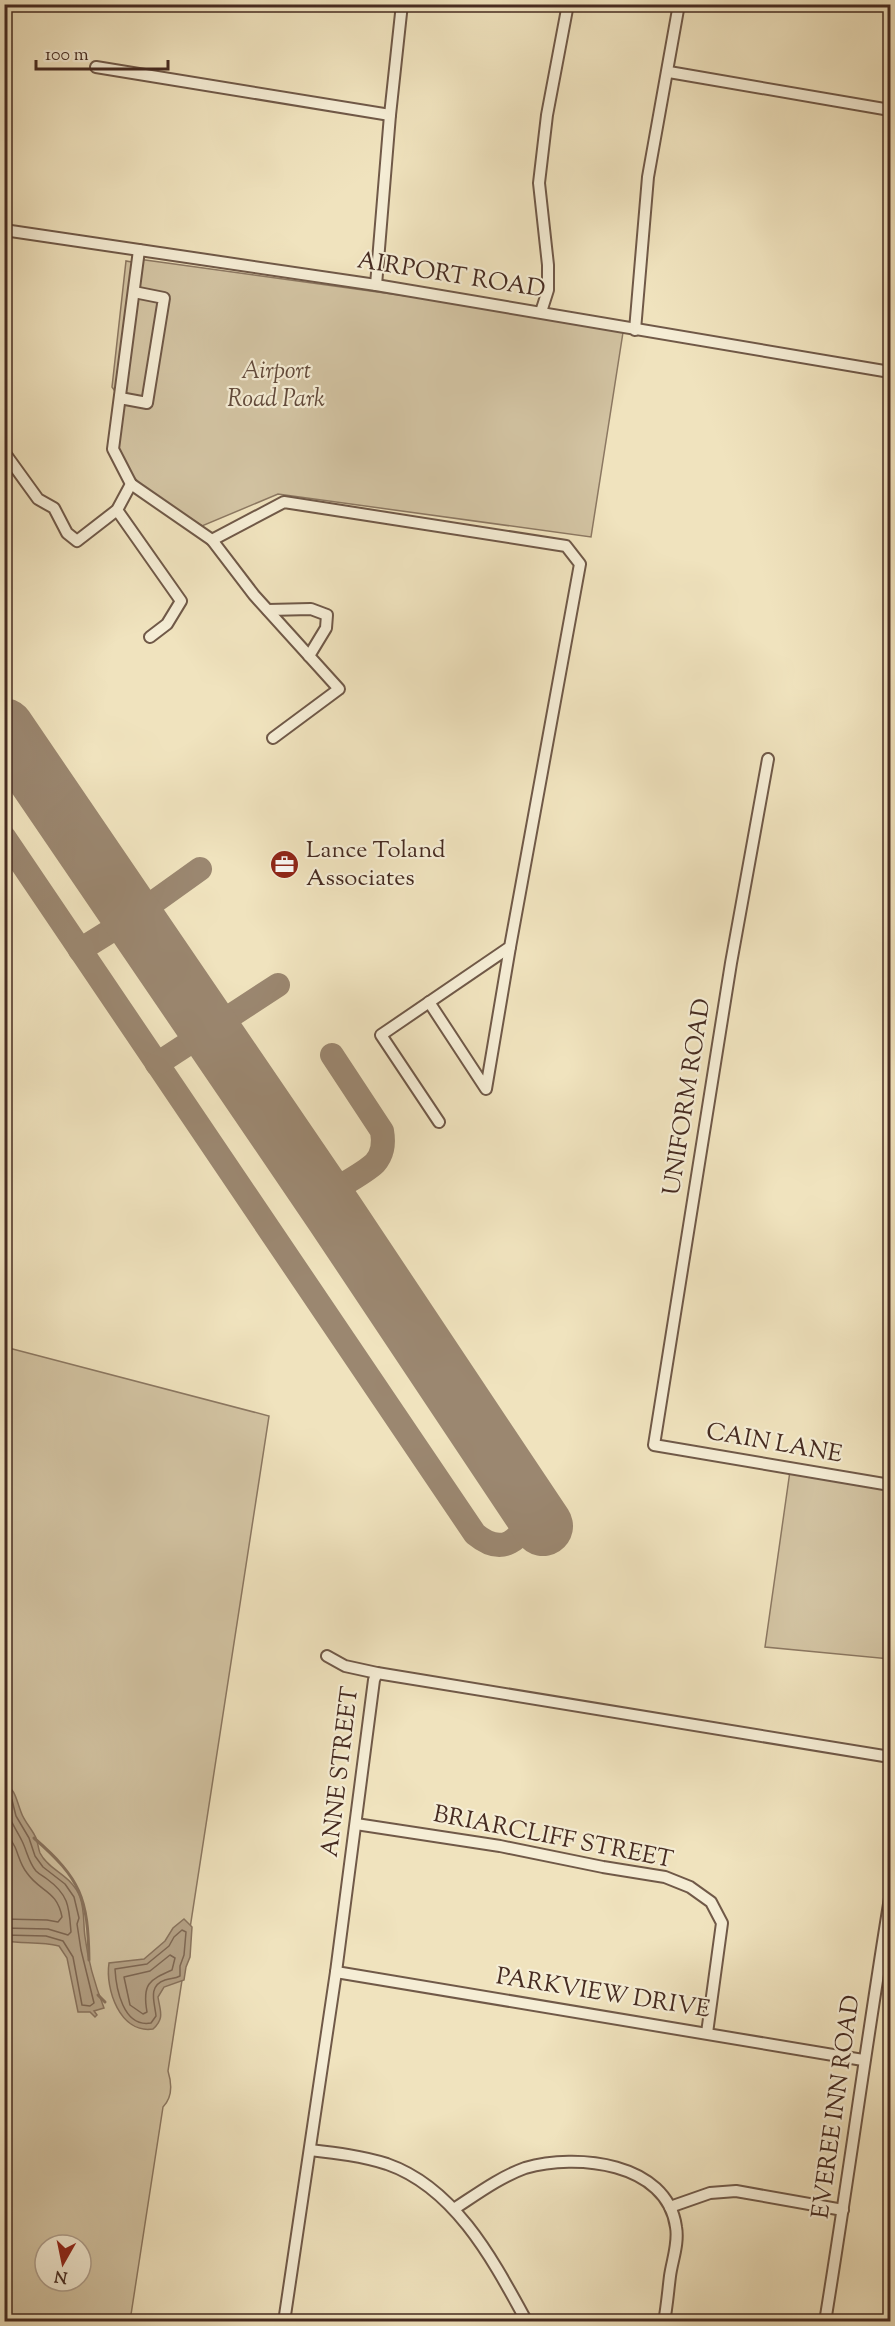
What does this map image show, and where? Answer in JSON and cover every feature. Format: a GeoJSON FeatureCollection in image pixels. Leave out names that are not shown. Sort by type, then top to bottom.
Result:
{"type":"FeatureCollection","features":[{"type":"Feature","properties":{"kind":"street"},"geometry":{"type":"LineString","coordinates":[[376,285],[402,4]]}},
{"type":"Feature","properties":{"kind":"street"},"geometry":{"type":"LineString","coordinates":[[541,312],[548,290],[539,183],[547,115],[568,4]]}},
{"type":"Feature","properties":{"kind":"street"},"geometry":{"type":"LineString","coordinates":[[635,330],[648,177],[669,72],[679,4]]}},
{"type":"Feature","properties":{"kind":"street"},"geometry":{"type":"LineString","coordinates":[[96,67],[390,115]]}},
{"type":"Feature","properties":{"kind":"street"},"geometry":{"type":"LineString","coordinates":[[669,72],[891,110]]}},
{"type":"Feature","properties":{"kind":"street","name":"AIRPORT ROAD"},"geometry":{"type":"LineString","coordinates":[[4,230],[376,285],[891,372]]}},
{"type":"Feature","properties":{"kind":"street"},"geometry":{"type":"LineString","coordinates":[[139,250],[113,449],[131,484],[212,540],[267,610],[339,689],[273,738]]}},
{"type":"Feature","properties":{"kind":"street"},"geometry":{"type":"LineString","coordinates":[[120,398],[147,403],[164,298],[134,292]]}},
{"type":"Feature","properties":{"kind":"street"},"geometry":{"type":"LineString","coordinates":[[4,452],[38,499],[54,508],[67,533],[77,541],[117,510],[131,484]]}},
{"type":"Feature","properties":{"kind":"street"},"geometry":{"type":"LineString","coordinates":[[212,540],[284,502],[566,546],[580,564],[486,1089],[429,1002]]}},
{"type":"Feature","properties":{"kind":"street"},"geometry":{"type":"LineString","coordinates":[[117,510],[181,601],[167,624],[150,637]]}},
{"type":"Feature","properties":{"kind":"street"},"geometry":{"type":"LineString","coordinates":[[267,610],[311,609],[327,615],[326,628],[309,656]]}},
{"type":"Feature","properties":{"kind":"street","name":"UNIFORM ROAD"},"geometry":{"type":"LineString","coordinates":[[655,1442],[729,974],[768,759]]}},
{"type":"Feature","properties":{"kind":"street"},"geometry":{"type":"LineString","coordinates":[[439,1122],[381,1035],[510,947]]}},
{"type":"Feature","properties":{"kind":"street","name":"CAIN LANE"},"geometry":{"type":"LineString","coordinates":[[655,1442],[654,1445],[891,1485]]}},
{"type":"Feature","properties":{"kind":"street"},"geometry":{"type":"LineString","coordinates":[[327,1656],[345,1666],[377,1673]]}},
{"type":"Feature","properties":{"kind":"street","name":"ANNE STREET"},"geometry":{"type":"LineString","coordinates":[[284,2322],[336,1972],[374,1680],[377,1673],[891,1756]]}},
{"type":"Feature","properties":{"kind":"street","name":"BRIARCLIFF STREET"},"geometry":{"type":"LineString","coordinates":[[356,1824],[500,1846],[665,1877],[690,1887],[711,1902],[722,1923],[707,2033]]}},
{"type":"Feature","properties":{"kind":"street","name":"EVEREE INN ROAD"},"geometry":{"type":"LineString","coordinates":[[825,2322],[863,2060],[891,1898]]}},
{"type":"Feature","properties":{"kind":"street","name":"PARKVIEW DRIVE"},"geometry":{"type":"LineString","coordinates":[[336,1972],[863,2060]]}},
{"type":"Feature","properties":{"kind":"street"},"geometry":{"type":"LineString","coordinates":[[310,2150],[348,2154],[388,2165],[425,2183],[454,2209],[501,2275],[527,2322]]}},
{"type":"Feature","properties":{"kind":"street"},"geometry":{"type":"LineString","coordinates":[[454,2209],[507,2176],[550,2162],[581,2162],[633,2172],[651,2182],[670,2207],[677,2228],[664,2322]]}},
{"type":"Feature","properties":{"kind":"street"},"geometry":{"type":"LineString","coordinates":[[670,2207],[710,2193],[736,2191],[843,2210]]}},
{"type":"Feature","properties":{"kind":"green space","name":"Airport Road Park"},"geometry":{"type":"Polygon","coordinates":[[[138,259],[624,326],[591,537],[278,494],[202,526],[143,487],[118,460],[117,394],[112,387],[126,261],[137,263],[138,259]]]}},
{"type":"Feature","properties":{"kind":"green space"},"geometry":{"type":"Polygon","coordinates":[[[5,1347],[269,1416],[168,2071],[171,2090],[169,2099],[163,2107],[130,2321],[5,2321],[5,1347]]]}},
{"type":"Feature","properties":{"kind":"green space"},"geometry":{"type":"Polygon","coordinates":[[[790,1471],[890,1488],[890,1659],[765,1647],[790,1471]]]}},
{"type":"Feature","properties":{"kind":"water"},"geometry":{"type":"Polygon","coordinates":[[[4,1781],[13,1792],[22,1815],[36,1838],[40,1853],[49,1864],[72,1883],[80,1897],[88,1955],[104,2008],[94,2011],[97,2015],[95,2017],[90,2012],[78,2012],[67,1958],[59,1946],[5,1941],[4,1781]]]}},
{"type":"Feature","properties":{"kind":"water"},"geometry":{"type":"Polygon","coordinates":[[[184,1919],[192,1927],[190,1957],[184,1980],[164,1987],[158,1997],[160,2018],[157,2025],[153,2029],[141,2029],[124,2017],[117,2008],[112,1997],[108,1974],[109,1963],[144,1959],[165,1941],[173,1928],[184,1919]]]}},
{"type":"Feature","properties":{"kind":"waterway"},"geometry":{"type":"LineString","coordinates":[[34,1838],[62,1866],[79,1891],[87,1921],[89,1960]]}},
{"type":"Feature","properties":{"kind":"waterway"},"geometry":{"type":"LineString","coordinates":[[98,1995],[105,2002]]}},
{"type":"Feature","properties":{"kind":"taxiway"},"geometry":{"type":"LineString","coordinates":[[4,837],[475,1534],[485,1541],[503,1545],[517,1537],[535,1513]]}},
{"type":"Feature","properties":{"kind":"taxiway"},"geometry":{"type":"LineString","coordinates":[[80,950],[133,917],[200,869]]}},
{"type":"Feature","properties":{"kind":"taxiway"},"geometry":{"type":"LineString","coordinates":[[157,1064],[278,985]]}},
{"type":"Feature","properties":{"kind":"taxiway"},"geometry":{"type":"LineString","coordinates":[[323,1197],[375,1163],[380,1156],[383,1144],[382,1131],[332,1055]]}},
{"type":"Feature","properties":{"kind":"runway"},"geometry":{"type":"LineString","coordinates":[[4,728],[335,1214],[543,1526]]}},
{"type":"Feature","properties":{"kind":"place","name":"Lance Toland Associates"},"geometry":{"type":"Point","coordinates":[285,865]}}]}
